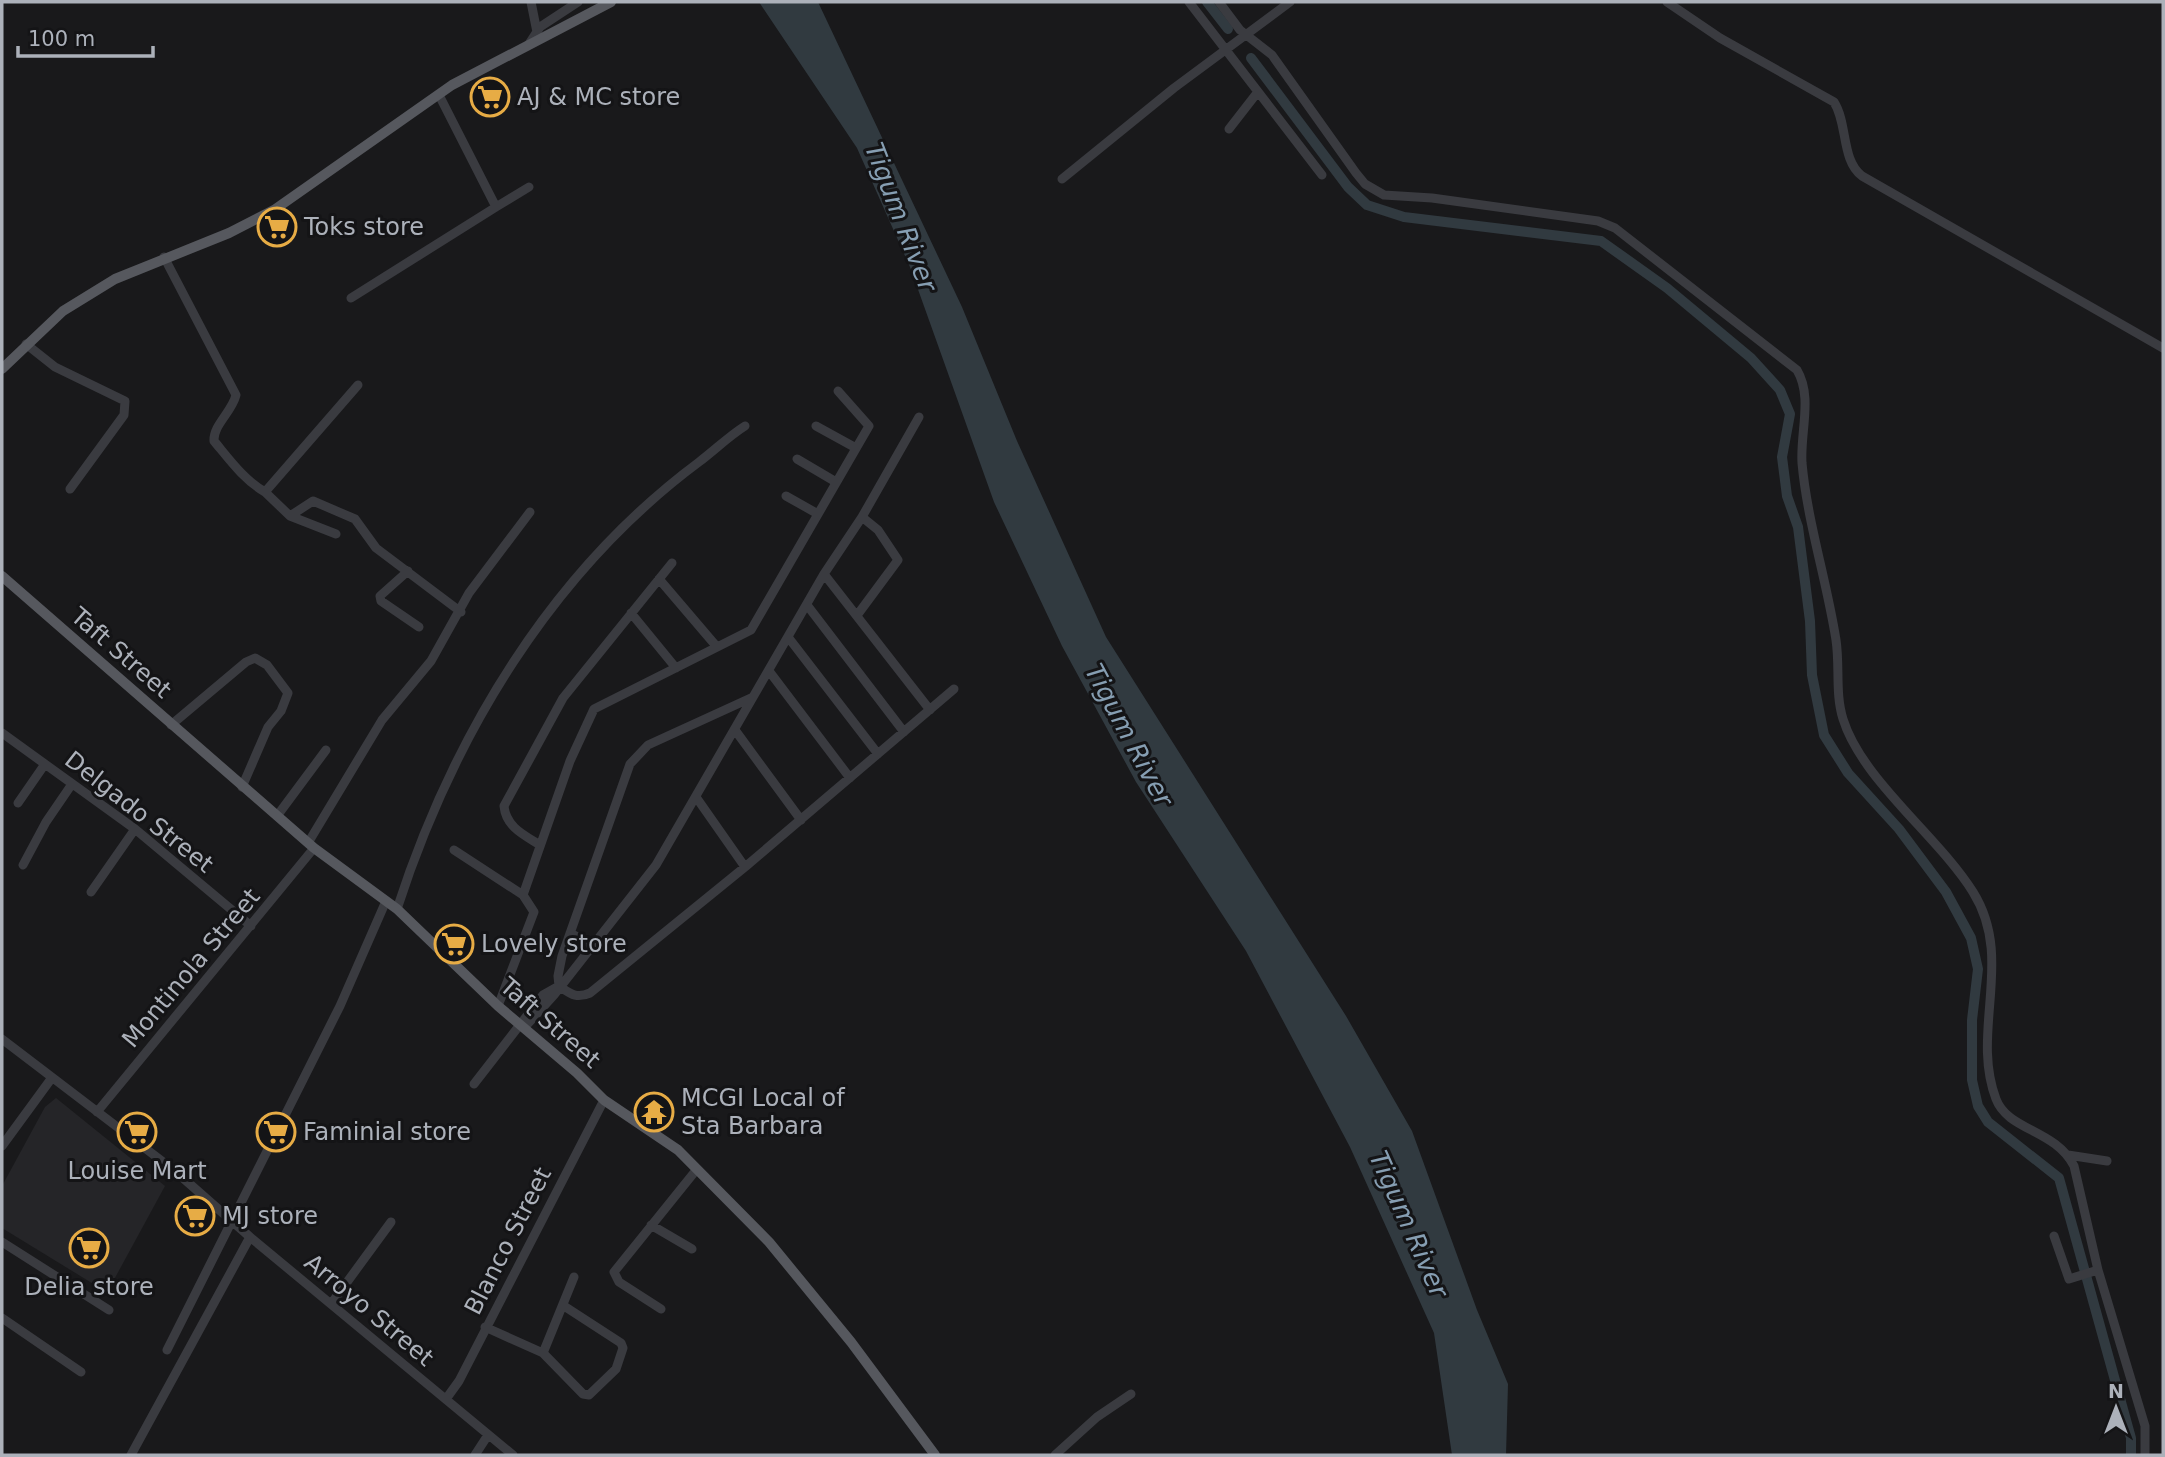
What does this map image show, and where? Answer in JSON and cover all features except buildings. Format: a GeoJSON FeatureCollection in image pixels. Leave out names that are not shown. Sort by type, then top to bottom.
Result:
{"type":"FeatureCollection","features":[{"type":"Feature","properties":{"kind":"main road"},"geometry":{"type":"LineString","coordinates":[[2,369],[63,311],[115,279],[229,233],[274,210],[439,95],[501,57],[526,49],[611,2]]}},
{"type":"Feature","properties":{"kind":"main road","name":"Taft Street"},"geometry":{"type":"LineString","coordinates":[[2,576],[242,787],[311,845],[397,909],[498,1006],[604,1100],[678,1150],[769,1242],[851,1342],[936,1455]]}},
{"type":"Feature","properties":{"kind":"street"},"geometry":{"type":"LineString","coordinates":[[531,2],[537,32]]}},
{"type":"Feature","properties":{"kind":"street"},"geometry":{"type":"LineString","coordinates":[[526,49],[537,32],[578,2]]}},
{"type":"Feature","properties":{"kind":"street"},"geometry":{"type":"LineString","coordinates":[[1189,2],[1322,175]]}},
{"type":"Feature","properties":{"kind":"street"},"geometry":{"type":"LineString","coordinates":[[1220,2],[1245,33],[1272,55],[1356,173],[1373,190],[1384,195],[1432,198],[1578,218],[1615,228],[1797,370],[1805,383],[1802,463],[1837,644],[1839,705],[1843,720],[1854,744],[1881,781],[1932,838],[1974,894],[1993,946],[1989,1059],[1997,1102],[2007,1116],[2047,1136],[2068,1155],[2078,1180],[2094,1272],[2140,1406],[2145,1426],[2145,1455]]}},
{"type":"Feature","properties":{"kind":"street"},"geometry":{"type":"LineString","coordinates":[[1062,179],[1245,33],[1290,2]]}},
{"type":"Feature","properties":{"kind":"street"},"geometry":{"type":"LineString","coordinates":[[1667,2],[1720,38],[1834,102],[1843,118],[1849,158],[1862,176],[2163,348]]}},
{"type":"Feature","properties":{"kind":"street"},"geometry":{"type":"LineString","coordinates":[[1229,129],[1257,93]]}},
{"type":"Feature","properties":{"kind":"street"},"geometry":{"type":"LineString","coordinates":[[439,95],[496,207]]}},
{"type":"Feature","properties":{"kind":"street"},"geometry":{"type":"LineString","coordinates":[[351,298],[529,187]]}},
{"type":"Feature","properties":{"kind":"street"},"geometry":{"type":"LineString","coordinates":[[164,257],[236,396],[234,405],[215,431],[214,441],[243,476],[290,516],[336,534]]}},
{"type":"Feature","properties":{"kind":"street"},"geometry":{"type":"LineString","coordinates":[[26,344],[55,366],[125,401],[124,415],[70,489]]}},
{"type":"Feature","properties":{"kind":"street"},"geometry":{"type":"LineString","coordinates":[[265,492],[358,385]]}},
{"type":"Feature","properties":{"kind":"street"},"geometry":{"type":"LineString","coordinates":[[523,895],[594,709],[751,630],[869,426],[838,391]]}},
{"type":"Feature","properties":{"kind":"street"},"geometry":{"type":"LineString","coordinates":[[474,1084],[548,990],[559,986],[656,865],[824,574],[862,517],[919,417]]}},
{"type":"Feature","properties":{"kind":"street"},"geometry":{"type":"LineString","coordinates":[[397,909],[419,842],[483,711],[543,618],[627,520],[746,426]]}},
{"type":"Feature","properties":{"kind":"street"},"geometry":{"type":"LineString","coordinates":[[816,426],[856,448]]}},
{"type":"Feature","properties":{"kind":"street"},"geometry":{"type":"LineString","coordinates":[[797,459],[836,482]]}},
{"type":"Feature","properties":{"kind":"street"},"geometry":{"type":"LineString","coordinates":[[786,496],[818,514]]}},
{"type":"Feature","properties":{"kind":"street"},"geometry":{"type":"LineString","coordinates":[[290,516],[307,502],[321,503],[355,519],[370,543],[461,612]]}},
{"type":"Feature","properties":{"kind":"street","name":"Montinola Street"},"geometry":{"type":"LineString","coordinates":[[97,1112],[251,926],[311,845],[382,720],[431,661],[461,612],[469,593],[530,512]]}},
{"type":"Feature","properties":{"kind":"street"},"geometry":{"type":"LineString","coordinates":[[858,614],[898,560],[878,530],[862,517]]}},
{"type":"Feature","properties":{"kind":"street"},"geometry":{"type":"LineString","coordinates":[[540,845],[513,828],[505,815],[504,806],[563,698],[672,563]]}},
{"type":"Feature","properties":{"kind":"street"},"geometry":{"type":"LineString","coordinates":[[408,571],[380,596],[381,601],[419,627]]}},
{"type":"Feature","properties":{"kind":"street"},"geometry":{"type":"LineString","coordinates":[[824,574],[858,614],[930,710]]}},
{"type":"Feature","properties":{"kind":"street"},"geometry":{"type":"LineString","coordinates":[[659,579],[717,647]]}},
{"type":"Feature","properties":{"kind":"street"},"geometry":{"type":"LineString","coordinates":[[807,605],[904,732]]}},
{"type":"Feature","properties":{"kind":"street"},"geometry":{"type":"LineString","coordinates":[[631,613],[676,668]]}},
{"type":"Feature","properties":{"kind":"street"},"geometry":{"type":"LineString","coordinates":[[788,637],[877,754]]}},
{"type":"Feature","properties":{"kind":"street"},"geometry":{"type":"LineString","coordinates":[[172,724],[246,662],[256,658],[267,665],[288,693],[287,700],[268,727],[242,787]]}},
{"type":"Feature","properties":{"kind":"street"},"geometry":{"type":"LineString","coordinates":[[769,671],[850,778]]}},
{"type":"Feature","properties":{"kind":"street"},"geometry":{"type":"LineString","coordinates":[[559,986],[580,997],[590,993],[745,867],[954,689]]}},
{"type":"Feature","properties":{"kind":"street"},"geometry":{"type":"LineString","coordinates":[[559,986],[558,976],[570,933],[629,764],[648,745],[753,697]]}},
{"type":"Feature","properties":{"kind":"street"},"geometry":{"type":"LineString","coordinates":[[734,730],[801,820]]}},
{"type":"Feature","properties":{"kind":"street","name":"Delgado Street"},"geometry":{"type":"LineString","coordinates":[[2,733],[135,829],[251,926]]}},
{"type":"Feature","properties":{"kind":"street"},"geometry":{"type":"LineString","coordinates":[[278,816],[326,750]]}},
{"type":"Feature","properties":{"kind":"street"},"geometry":{"type":"LineString","coordinates":[[18,803],[45,764]]}},
{"type":"Feature","properties":{"kind":"street"},"geometry":{"type":"LineString","coordinates":[[23,865],[46,821],[72,784]]}},
{"type":"Feature","properties":{"kind":"street"},"geometry":{"type":"LineString","coordinates":[[696,797],[745,867]]}},
{"type":"Feature","properties":{"kind":"street"},"geometry":{"type":"LineString","coordinates":[[91,892],[135,829]]}},
{"type":"Feature","properties":{"kind":"street"},"geometry":{"type":"LineString","coordinates":[[454,850],[523,895],[534,912],[498,1006]]}},
{"type":"Feature","properties":{"kind":"street"},"geometry":{"type":"LineString","coordinates":[[167,1350],[340,1006],[386,901]]}},
{"type":"Feature","properties":{"kind":"street"},"geometry":{"type":"LineString","coordinates":[[570,933],[593,945]]}},
{"type":"Feature","properties":{"kind":"street","name":"Arroyo Street"},"geometry":{"type":"LineString","coordinates":[[2,1039],[175,1171],[233,1223],[513,1455]]}},
{"type":"Feature","properties":{"kind":"street"},"geometry":{"type":"LineString","coordinates":[[2,1146],[51,1079]]}},
{"type":"Feature","properties":{"kind":"street","name":"Blanco Street"},"geometry":{"type":"LineString","coordinates":[[446,1399],[459,1381],[604,1100]]}},
{"type":"Feature","properties":{"kind":"street"},"geometry":{"type":"LineString","coordinates":[[2068,1155],[2107,1161]]}},
{"type":"Feature","properties":{"kind":"street"},"geometry":{"type":"LineString","coordinates":[[661,1309],[615,1278],[614,1272],[697,1168]]}},
{"type":"Feature","properties":{"kind":"street"},"geometry":{"type":"LineString","coordinates":[[331,1304],[391,1222]]}},
{"type":"Feature","properties":{"kind":"street"},"geometry":{"type":"LineString","coordinates":[[650,1225],[692,1250]]}},
{"type":"Feature","properties":{"kind":"street"},"geometry":{"type":"LineString","coordinates":[[2054,1236],[2068,1278],[2078,1278],[2094,1272]]}},
{"type":"Feature","properties":{"kind":"street"},"geometry":{"type":"LineString","coordinates":[[131,1455],[250,1237]]}},
{"type":"Feature","properties":{"kind":"street"},"geometry":{"type":"LineString","coordinates":[[2,1242],[109,1310]]}},
{"type":"Feature","properties":{"kind":"street"},"geometry":{"type":"LineString","coordinates":[[544,1353],[575,1277]]}},
{"type":"Feature","properties":{"kind":"street"},"geometry":{"type":"LineString","coordinates":[[193,1299],[209,1308]]}},
{"type":"Feature","properties":{"kind":"street"},"geometry":{"type":"LineString","coordinates":[[485,1327],[544,1353],[583,1394],[589,1395],[616,1369],[622,1355],[621,1343],[564,1306]]}},
{"type":"Feature","properties":{"kind":"street"},"geometry":{"type":"LineString","coordinates":[[2,1318],[81,1371]]}},
{"type":"Feature","properties":{"kind":"street"},"geometry":{"type":"LineString","coordinates":[[1055,1455],[1097,1417],[1131,1394]]}},
{"type":"Feature","properties":{"kind":"street"},"geometry":{"type":"LineString","coordinates":[[475,1455],[488,1435]]}},
{"type":"Feature","properties":{"kind":"shaded area"},"geometry":{"type":"Polygon","coordinates":[[[56,1098],[165,1186],[110,1287],[100,1288],[2,1228],[2,1186],[45,1107],[56,1098]]]}},
{"type":"Feature","properties":{"kind":"water","name":"Tigum River"},"geometry":{"type":"Polygon","coordinates":[[[759,2],[818,2],[962,307],[1017,441],[1106,637],[1346,1016],[1412,1131],[1477,1310],[1508,1384],[1506,1455],[1452,1455],[1434,1333],[1350,1147],[1246,951],[1136,782],[1062,646],[994,502],[910,267],[857,148],[759,2]]]}},
{"type":"Feature","properties":{"kind":"waterway"},"geometry":{"type":"LineString","coordinates":[[1207,2],[1228,29]]}},
{"type":"Feature","properties":{"kind":"waterway"},"geometry":{"type":"LineString","coordinates":[[1251,58],[1348,187],[1367,205],[1404,217],[1601,241],[1667,288],[1751,358],[1780,390],[1790,414],[1782,457],[1787,496],[1798,527],[1810,621],[1812,675],[1824,735],[1848,773],[1899,829],[1946,892],[1971,938],[1978,969],[1972,1020],[1972,1080],[1978,1106],[1988,1122],[2059,1178],[2131,1438],[2131,1455]]}},
{"type":"Feature","properties":{"kind":"place","name":"AJ & MC store"},"geometry":{"type":"Point","coordinates":[490,97]}},
{"type":"Feature","properties":{"kind":"place","name":"Toks store"},"geometry":{"type":"Point","coordinates":[277,227]}},
{"type":"Feature","properties":{"kind":"place","name":"Lovely store"},"geometry":{"type":"Point","coordinates":[454,944]}},
{"type":"Feature","properties":{"kind":"place","name":"MCGI Local of Sta Barbara"},"geometry":{"type":"Point","coordinates":[654,1112]}},
{"type":"Feature","properties":{"kind":"place","name":"Louise Mart"},"geometry":{"type":"Point","coordinates":[137,1132]}},
{"type":"Feature","properties":{"kind":"place","name":"Faminial store"},"geometry":{"type":"Point","coordinates":[276,1132]}},
{"type":"Feature","properties":{"kind":"place","name":"MJ store"},"geometry":{"type":"Point","coordinates":[195,1216]}},
{"type":"Feature","properties":{"kind":"place","name":"Delia store"},"geometry":{"type":"Point","coordinates":[89,1248]}}]}
